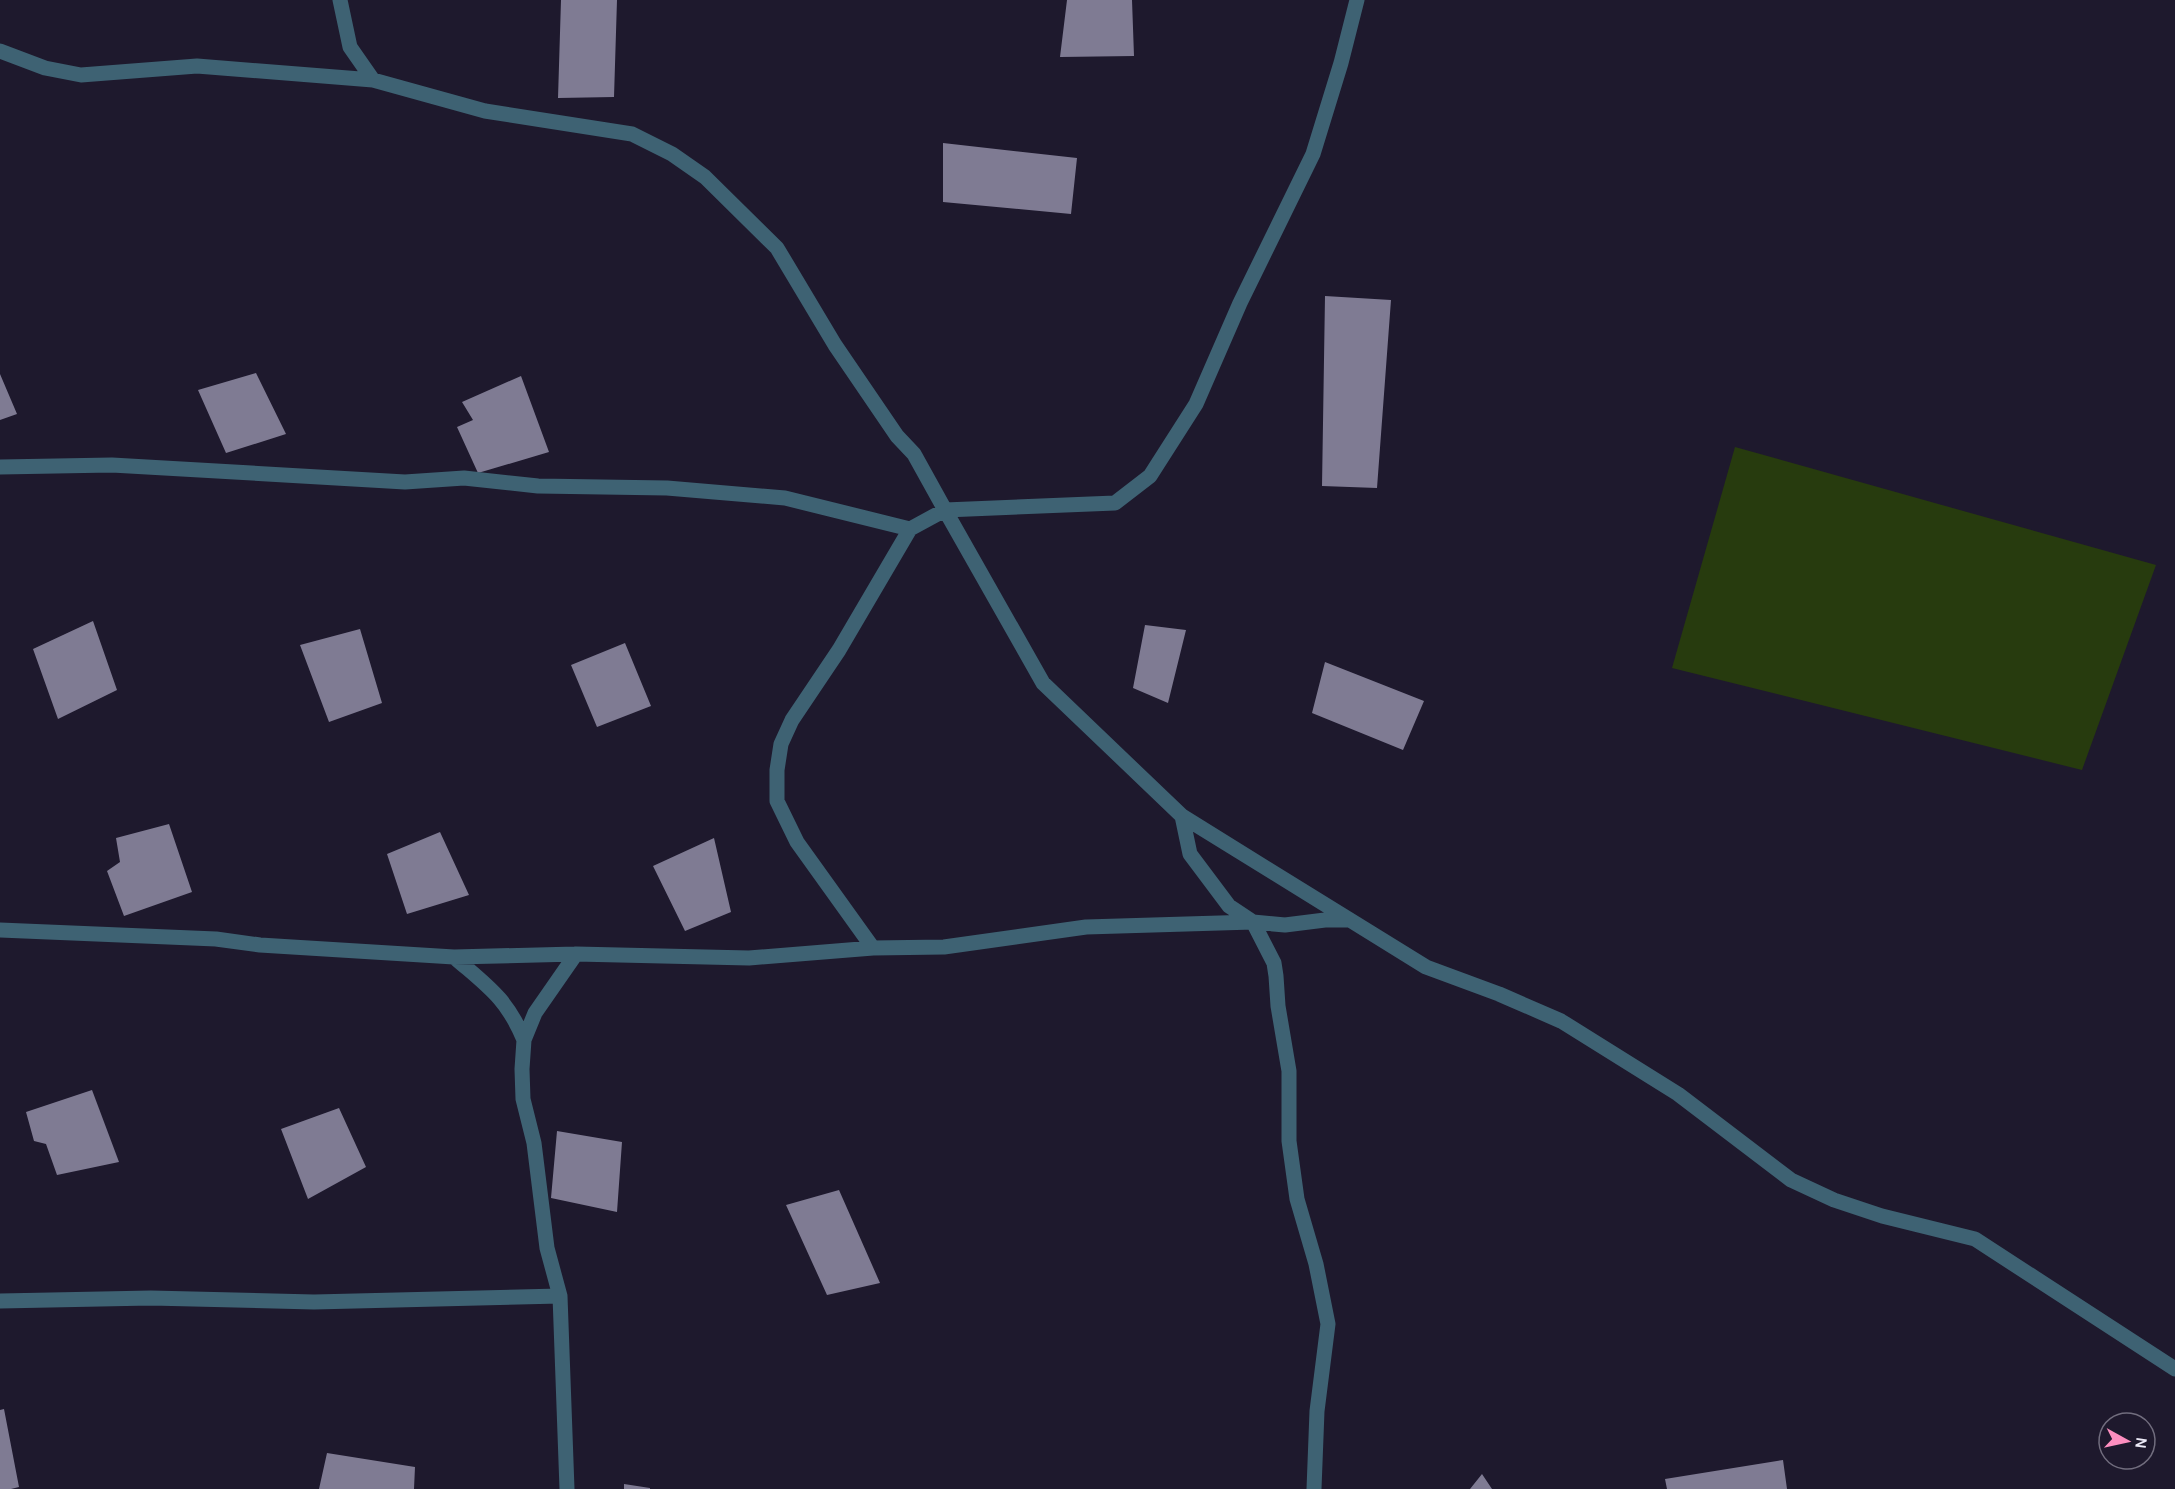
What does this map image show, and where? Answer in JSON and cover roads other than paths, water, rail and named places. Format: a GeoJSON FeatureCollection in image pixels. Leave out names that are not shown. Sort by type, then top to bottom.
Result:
{"type":"FeatureCollection","features":[{"type":"Feature","properties":{"kind":"street"},"geometry":{"type":"LineString","coordinates":[[340,0],[339,9],[350,47],[373,80]]}},
{"type":"Feature","properties":{"kind":"street"},"geometry":{"type":"LineString","coordinates":[[873,948],[797,842],[777,801],[777,770],[781,744],[792,720],[839,650],[910,530],[945,510],[1115,503],[1150,476],[1196,405],[1240,303],[1313,154],[1341,63],[1357,0]]}},
{"type":"Feature","properties":{"kind":"street"},"geometry":{"type":"LineString","coordinates":[[0,51],[45,68],[81,75],[197,66],[373,80],[485,111],[632,134],[672,154],[705,177],[777,248],[835,345],[897,436],[914,454],[1043,683],[1182,816],[1426,967],[1499,994],[1561,1022],[1678,1094],[1791,1179],[1834,1200],[1882,1216],[1975,1239],[2175,1369]]}},
{"type":"Feature","properties":{"kind":"street"},"geometry":{"type":"LineString","coordinates":[[0,466],[112,465],[405,483],[464,478],[538,486],[667,488],[785,498],[910,530]]}},
{"type":"Feature","properties":{"kind":"street"},"geometry":{"type":"LineString","coordinates":[[1182,816],[1190,854],[1229,906],[1252,922],[1274,963],[1278,1006],[1289,1071],[1289,1141],[1297,1199],[1316,1264],[1328,1324],[1317,1411],[1314,1489]]}},
{"type":"Feature","properties":{"kind":"street"},"geometry":{"type":"LineString","coordinates":[[0,930],[216,939],[260,945],[454,957],[576,954],[749,958],[873,948],[944,947],[1086,927],[1252,922],[1285,925],[1325,920],[1348,920]]}},
{"type":"Feature","properties":{"kind":"street"},"geometry":{"type":"LineString","coordinates":[[567,1489],[560,1296],[547,1248],[534,1143],[522,1099],[524,1040],[535,1013],[576,954]]}},
{"type":"Feature","properties":{"kind":"street"},"geometry":{"type":"LineString","coordinates":[[454,957],[500,995],[515,1019],[524,1040]]}},
{"type":"Feature","properties":{"kind":"street"},"geometry":{"type":"LineString","coordinates":[[0,1301],[151,1298],[314,1302],[560,1296]]}}]}
